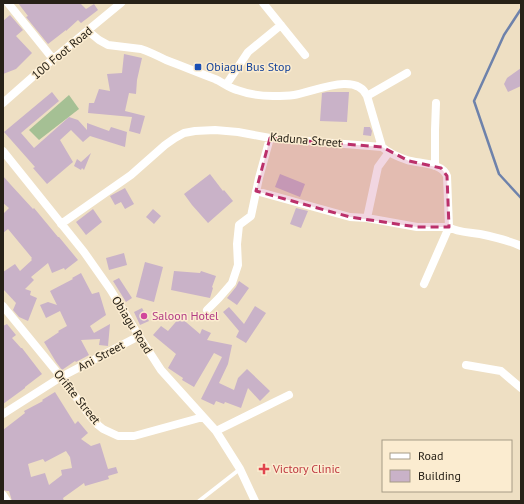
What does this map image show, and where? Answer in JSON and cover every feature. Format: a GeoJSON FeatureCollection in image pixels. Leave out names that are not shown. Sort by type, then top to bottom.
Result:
{"type":"FeatureCollection","features":[{"type":"Feature","properties":{"kind":"street"},"geometry":{"type":"LineString","coordinates":[[8,3],[53,59]]}},
{"type":"Feature","properties":{"kind":"street","name":"100 Foot Road"},"geometry":{"type":"LineString","coordinates":[[3,103],[53,59],[121,3]]}},
{"type":"Feature","properties":{"kind":"street"},"geometry":{"type":"LineString","coordinates":[[263,3],[305,55]]}},
{"type":"Feature","properties":{"kind":"street"},"geometry":{"type":"LineString","coordinates":[[226,85],[248,52],[281,25]]}},
{"type":"Feature","properties":{"kind":"street"},"geometry":{"type":"LineString","coordinates":[[88,31],[108,46],[141,49],[235,90],[262,96],[294,95],[334,85],[350,84],[359,86],[366,93],[382,147],[389,152],[409,161],[435,166],[446,172],[449,227],[424,284]]}},
{"type":"Feature","properties":{"kind":"street"},"geometry":{"type":"LineString","coordinates":[[367,96],[407,73]]}},
{"type":"Feature","properties":{"kind":"street"},"geometry":{"type":"LineString","coordinates":[[435,166],[436,103]]}},
{"type":"Feature","properties":{"kind":"street","name":"Kaduna Street"},"geometry":{"type":"LineString","coordinates":[[61,224],[131,175],[165,145],[184,133],[215,130],[238,132],[270,138],[382,147]]}},
{"type":"Feature","properties":{"kind":"street"},"geometry":{"type":"LineString","coordinates":[[207,310],[232,283],[238,265],[239,225],[251,216],[270,138]]}},
{"type":"Feature","properties":{"kind":"street","name":"Obiagu Road"},"geometry":{"type":"LineString","coordinates":[[3,151],[84,252],[110,289],[161,370],[216,431],[240,469],[255,501]]}},
{"type":"Feature","properties":{"kind":"street"},"geometry":{"type":"LineString","coordinates":[[367,218],[378,167],[389,152]]}},
{"type":"Feature","properties":{"kind":"street"},"geometry":{"type":"LineString","coordinates":[[256,191],[350,217],[367,218],[418,227],[449,227],[453,230],[481,234],[509,241],[521,246]]}},
{"type":"Feature","properties":{"kind":"street","name":"Orifite Street"},"geometry":{"type":"LineString","coordinates":[[3,306],[98,425],[103,428],[118,436],[134,436],[203,417]]}},
{"type":"Feature","properties":{"kind":"street","name":"Ani Street"},"geometry":{"type":"LineString","coordinates":[[3,414],[61,377],[139,336]]}},
{"type":"Feature","properties":{"kind":"street"},"geometry":{"type":"LineString","coordinates":[[466,365],[501,370],[521,388]]}},
{"type":"Feature","properties":{"kind":"street"},"geometry":{"type":"LineString","coordinates":[[216,431],[289,395]]}},
{"type":"Feature","properties":{"kind":"street"},"geometry":{"type":"LineString","coordinates":[[3,495],[7,501]]}},
{"type":"Feature","properties":{"kind":"lane"},"geometry":{"type":"LineString","coordinates":[[199,501],[240,469]]}},
{"type":"Feature","properties":{"kind":"highlighted area"},"geometry":{"type":"Polygon","coordinates":[[[270,138],[382,147],[409,161],[441,168],[447,176],[449,227],[417,227],[350,217],[256,191],[270,138]]]}},
{"type":"Feature","properties":{"kind":"green space"},"geometry":{"type":"Polygon","coordinates":[[[69,95],[79,109],[39,140],[29,130],[69,95]]]}},
{"type":"Feature","properties":{"kind":"building"},"geometry":{"type":"Polygon","coordinates":[[[18,3],[80,3],[86,9],[94,4],[98,10],[81,23],[78,20],[48,44],[26,17],[28,16],[18,3]]]}},
{"type":"Feature","properties":{"kind":"building"},"geometry":{"type":"Polygon","coordinates":[[[10,15],[23,30],[16,36],[32,53],[16,69],[3,74],[3,21],[10,15]]]}},
{"type":"Feature","properties":{"kind":"building"},"geometry":{"type":"Polygon","coordinates":[[[124,54],[142,58],[137,80],[136,94],[129,93],[125,111],[145,116],[140,134],[129,131],[132,117],[88,113],[89,103],[94,103],[99,89],[110,91],[107,74],[122,73],[124,54]]]}},
{"type":"Feature","properties":{"kind":"building"},"geometry":{"type":"Polygon","coordinates":[[[521,68],[521,86],[508,92],[504,84],[507,78],[521,68]]]}},
{"type":"Feature","properties":{"kind":"building"},"geometry":{"type":"Polygon","coordinates":[[[52,92],[59,101],[21,133],[34,148],[69,117],[78,120],[87,130],[87,123],[109,131],[111,127],[127,132],[125,147],[90,136],[83,142],[71,130],[60,140],[73,162],[47,184],[33,168],[35,167],[4,132],[52,92]]]}},
{"type":"Feature","properties":{"kind":"building"},"geometry":{"type":"Polygon","coordinates":[[[349,92],[347,122],[320,121],[322,93],[349,92]]]}},
{"type":"Feature","properties":{"kind":"building"},"geometry":{"type":"Polygon","coordinates":[[[364,127],[370,127],[372,131],[371,136],[363,135],[364,127]]]}},
{"type":"Feature","properties":{"kind":"building"},"geometry":{"type":"Polygon","coordinates":[[[91,153],[84,170],[74,166],[77,159],[81,162],[91,153]]]}},
{"type":"Feature","properties":{"kind":"building"},"geometry":{"type":"Polygon","coordinates":[[[210,174],[233,201],[208,223],[184,194],[210,174]]]}},
{"type":"Feature","properties":{"kind":"building"},"geometry":{"type":"Polygon","coordinates":[[[280,174],[305,184],[300,197],[275,187],[280,174]]]}},
{"type":"Feature","properties":{"kind":"building"},"geometry":{"type":"Polygon","coordinates":[[[3,176],[33,209],[34,208],[78,260],[65,270],[64,268],[52,273],[48,263],[31,277],[34,280],[25,289],[31,291],[30,295],[37,298],[28,321],[19,317],[13,310],[16,303],[3,289],[3,272],[15,264],[20,271],[32,260],[32,258],[8,229],[3,233],[3,214],[9,208],[3,203],[3,176]]]}},
{"type":"Feature","properties":{"kind":"building"},"geometry":{"type":"Polygon","coordinates":[[[125,188],[134,204],[125,209],[121,202],[115,205],[110,196],[125,188]]]}},
{"type":"Feature","properties":{"kind":"building"},"geometry":{"type":"Polygon","coordinates":[[[296,208],[308,211],[301,228],[290,224],[296,208]]]}},
{"type":"Feature","properties":{"kind":"building"},"geometry":{"type":"Polygon","coordinates":[[[93,209],[102,222],[86,235],[76,222],[93,209]]]}},
{"type":"Feature","properties":{"kind":"building"},"geometry":{"type":"Polygon","coordinates":[[[153,209],[161,216],[154,224],[146,217],[153,209]]]}},
{"type":"Feature","properties":{"kind":"building"},"geometry":{"type":"Polygon","coordinates":[[[124,253],[127,265],[109,270],[106,258],[124,253]]]}},
{"type":"Feature","properties":{"kind":"building"},"geometry":{"type":"Polygon","coordinates":[[[145,262],[163,267],[154,302],[136,297],[145,262]]]}},
{"type":"Feature","properties":{"kind":"building"},"geometry":{"type":"Polygon","coordinates":[[[174,271],[200,273],[201,271],[216,276],[210,298],[171,290],[174,271]]]}},
{"type":"Feature","properties":{"kind":"building"},"geometry":{"type":"Polygon","coordinates":[[[81,273],[92,294],[99,292],[106,315],[90,326],[94,333],[110,324],[108,346],[99,345],[100,339],[81,340],[89,355],[76,362],[75,361],[62,370],[44,342],[67,326],[60,311],[46,318],[40,305],[48,302],[57,305],[50,291],[81,273]]]}},
{"type":"Feature","properties":{"kind":"building"},"geometry":{"type":"Polygon","coordinates":[[[119,278],[132,298],[126,302],[113,281],[119,278]]]}},
{"type":"Feature","properties":{"kind":"building"},"geometry":{"type":"Polygon","coordinates":[[[239,281],[249,288],[237,305],[227,298],[239,281]]]}},
{"type":"Feature","properties":{"kind":"building"},"geometry":{"type":"Polygon","coordinates":[[[255,306],[266,313],[246,343],[236,337],[239,331],[223,312],[229,307],[244,324],[255,306]]]}},
{"type":"Feature","properties":{"kind":"building"},"geometry":{"type":"Polygon","coordinates":[[[142,308],[149,321],[140,325],[134,312],[142,308]]]}},
{"type":"Feature","properties":{"kind":"building"},"geometry":{"type":"Polygon","coordinates":[[[180,317],[200,334],[202,329],[211,333],[207,340],[232,345],[228,364],[219,383],[234,390],[238,378],[247,369],[270,391],[260,401],[248,388],[241,408],[225,402],[224,404],[216,401],[214,405],[201,399],[222,357],[214,353],[194,387],[182,380],[183,378],[168,368],[176,354],[153,335],[161,326],[168,331],[180,317]]]}},
{"type":"Feature","properties":{"kind":"building"},"geometry":{"type":"Polygon","coordinates":[[[7,324],[16,335],[12,338],[22,348],[42,374],[3,404],[3,326],[7,324]]]}},
{"type":"Feature","properties":{"kind":"building"},"geometry":{"type":"Polygon","coordinates":[[[55,392],[75,424],[78,421],[88,433],[81,439],[91,446],[100,443],[108,469],[116,467],[118,473],[108,476],[109,479],[85,486],[84,483],[63,498],[64,501],[12,501],[9,491],[3,490],[3,430],[25,413],[24,411],[43,401],[42,400],[55,392]],[[66,451],[45,462],[43,459],[28,464],[31,477],[45,473],[49,485],[62,475],[61,470],[72,468],[70,457],[66,451]]]}},
{"type":"Feature","properties":{"kind":"waterway"},"geometry":{"type":"LineString","coordinates":[[521,9],[504,35],[474,101],[499,174],[521,198]]}},
{"type":"Feature","properties":{"kind":"place","name":"Obiagu Bus Stop"},"geometry":{"type":"Point","coordinates":[198,67]}},
{"type":"Feature","properties":{"kind":"place","name":"Saloon Hotel"},"geometry":{"type":"Point","coordinates":[144,316]}},
{"type":"Feature","properties":{"kind":"place","name":"Victory Clinic"},"geometry":{"type":"Point","coordinates":[264,469]}}]}
